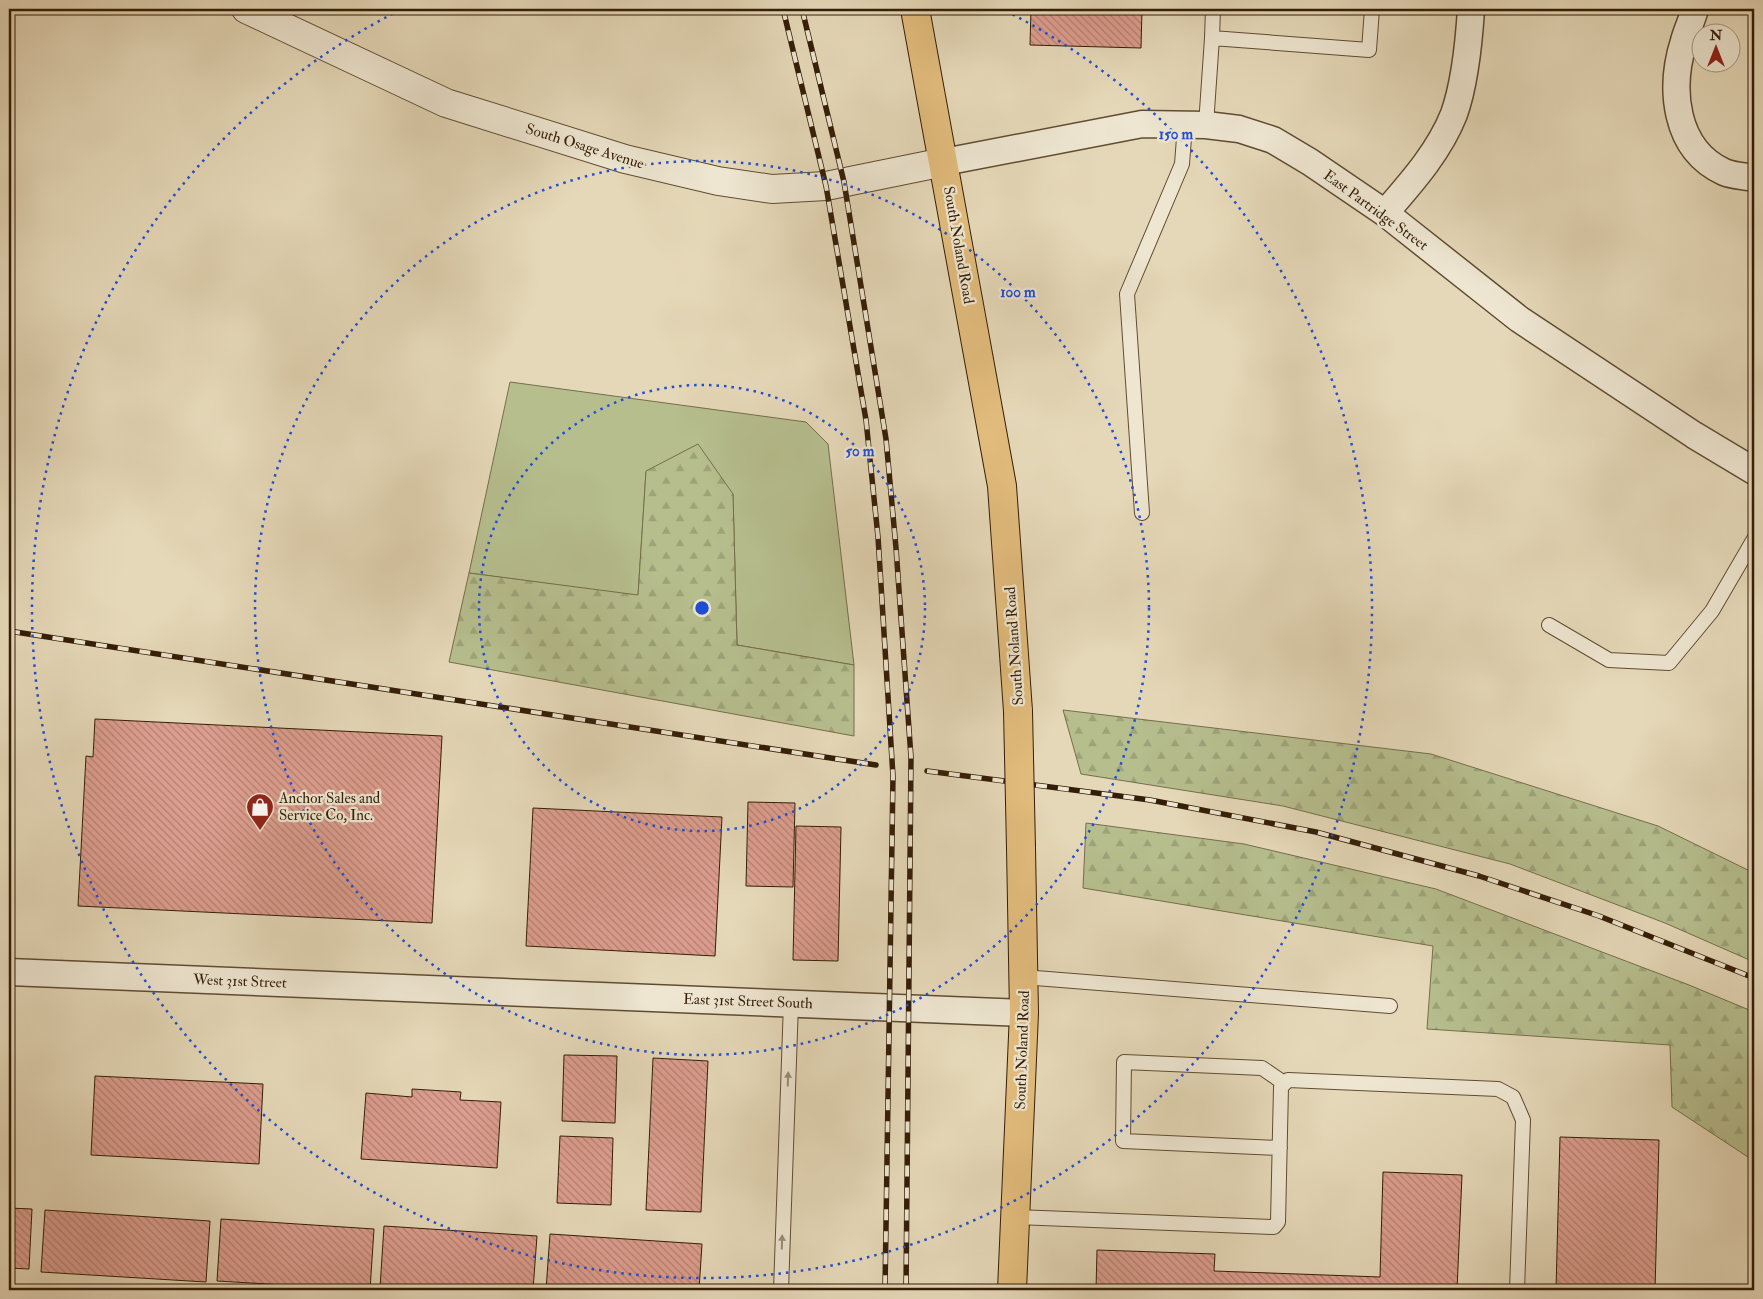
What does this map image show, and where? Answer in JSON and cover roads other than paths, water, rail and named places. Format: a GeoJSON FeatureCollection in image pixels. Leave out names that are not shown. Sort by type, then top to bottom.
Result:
{"type":"FeatureCollection","features":[{"type":"Feature","properties":{"kind":"main road","name":"South Noland Road"},"geometry":{"type":"LineString","coordinates":[[915,9],[1002,486],[1018,711],[1024,1013],[1012,1290]]}},
{"type":"Feature","properties":{"kind":"street","name":"South Osage Avenue"},"geometry":{"type":"LineString","coordinates":[[246,9],[446,103],[624,159],[718,181],[772,189],[826,186],[944,162]]}},
{"type":"Feature","properties":{"kind":"street"},"geometry":{"type":"LineString","coordinates":[[1385,214],[1424,168],[1454,114],[1468,50],[1471,9]]}},
{"type":"Feature","properties":{"kind":"street"},"geometry":{"type":"LineString","coordinates":[[1696,9],[1683,42],[1678,68],[1676,92],[1680,121],[1688,139],[1706,162],[1726,173],[1754,178]]}},
{"type":"Feature","properties":{"kind":"street","name":"East Partridge Street"},"geometry":{"type":"LineString","coordinates":[[944,162],[1142,124],[1195,125],[1239,129],[1273,140],[1310,162],[1385,214],[1519,319],[1694,435],[1754,471]]}},
{"type":"Feature","properties":{"kind":"street","name":"West 31st Street"},"geometry":{"type":"LineString","coordinates":[[9,972],[472,990]]}},
{"type":"Feature","properties":{"kind":"street","name":"East 31st Street South"},"geometry":{"type":"LineString","coordinates":[[472,990],[1024,1013]]}},
{"type":"Feature","properties":{"kind":"lane"},"geometry":{"type":"LineString","coordinates":[[1142,513],[1127,294],[1182,164],[1195,125],[1212,38],[1213,9]]}},
{"type":"Feature","properties":{"kind":"lane"},"geometry":{"type":"LineString","coordinates":[[1212,38],[1369,50],[1372,9]]}},
{"type":"Feature","properties":{"kind":"lane"},"geometry":{"type":"LineString","coordinates":[[1549,625],[1608,660],[1669,662],[1712,611],[1754,540]]}},
{"type":"Feature","properties":{"kind":"lane"},"geometry":{"type":"LineString","coordinates":[[1023,977],[1390,1006]]}},
{"type":"Feature","properties":{"kind":"lane"},"geometry":{"type":"LineString","coordinates":[[780,1290],[791,1003]]}},
{"type":"Feature","properties":{"kind":"lane"},"geometry":{"type":"LineString","coordinates":[[1280,1148],[1123,1141],[1124,1062],[1262,1068],[1284,1083]]}},
{"type":"Feature","properties":{"kind":"lane"},"geometry":{"type":"LineString","coordinates":[[1016,1217],[1274,1227],[1278,1222],[1281,1087],[1288,1080],[1498,1089],[1513,1097],[1523,1120],[1517,1290]]}},
{"type":"Feature","properties":{"kind":"railway"},"geometry":{"type":"LineString","coordinates":[[783,9],[826,186],[866,420],[878,537],[893,776],[885,1290]]}},
{"type":"Feature","properties":{"kind":"railway"},"geometry":{"type":"LineString","coordinates":[[802,9],[844,182],[886,439],[896,548],[911,757],[906,1290]]}},
{"type":"Feature","properties":{"kind":"railway"},"geometry":{"type":"LineString","coordinates":[[9,631],[876,765]]}},
{"type":"Feature","properties":{"kind":"railway"},"geometry":{"type":"LineString","coordinates":[[927,771],[1150,800],[1316,832],[1479,876],[1599,916],[1754,978]]}},
{"type":"Feature","properties":{"kind":"place","name":"Anchor Sales and Service Co, Inc."},"geometry":{"type":"Point","coordinates":[260,831]}}]}
